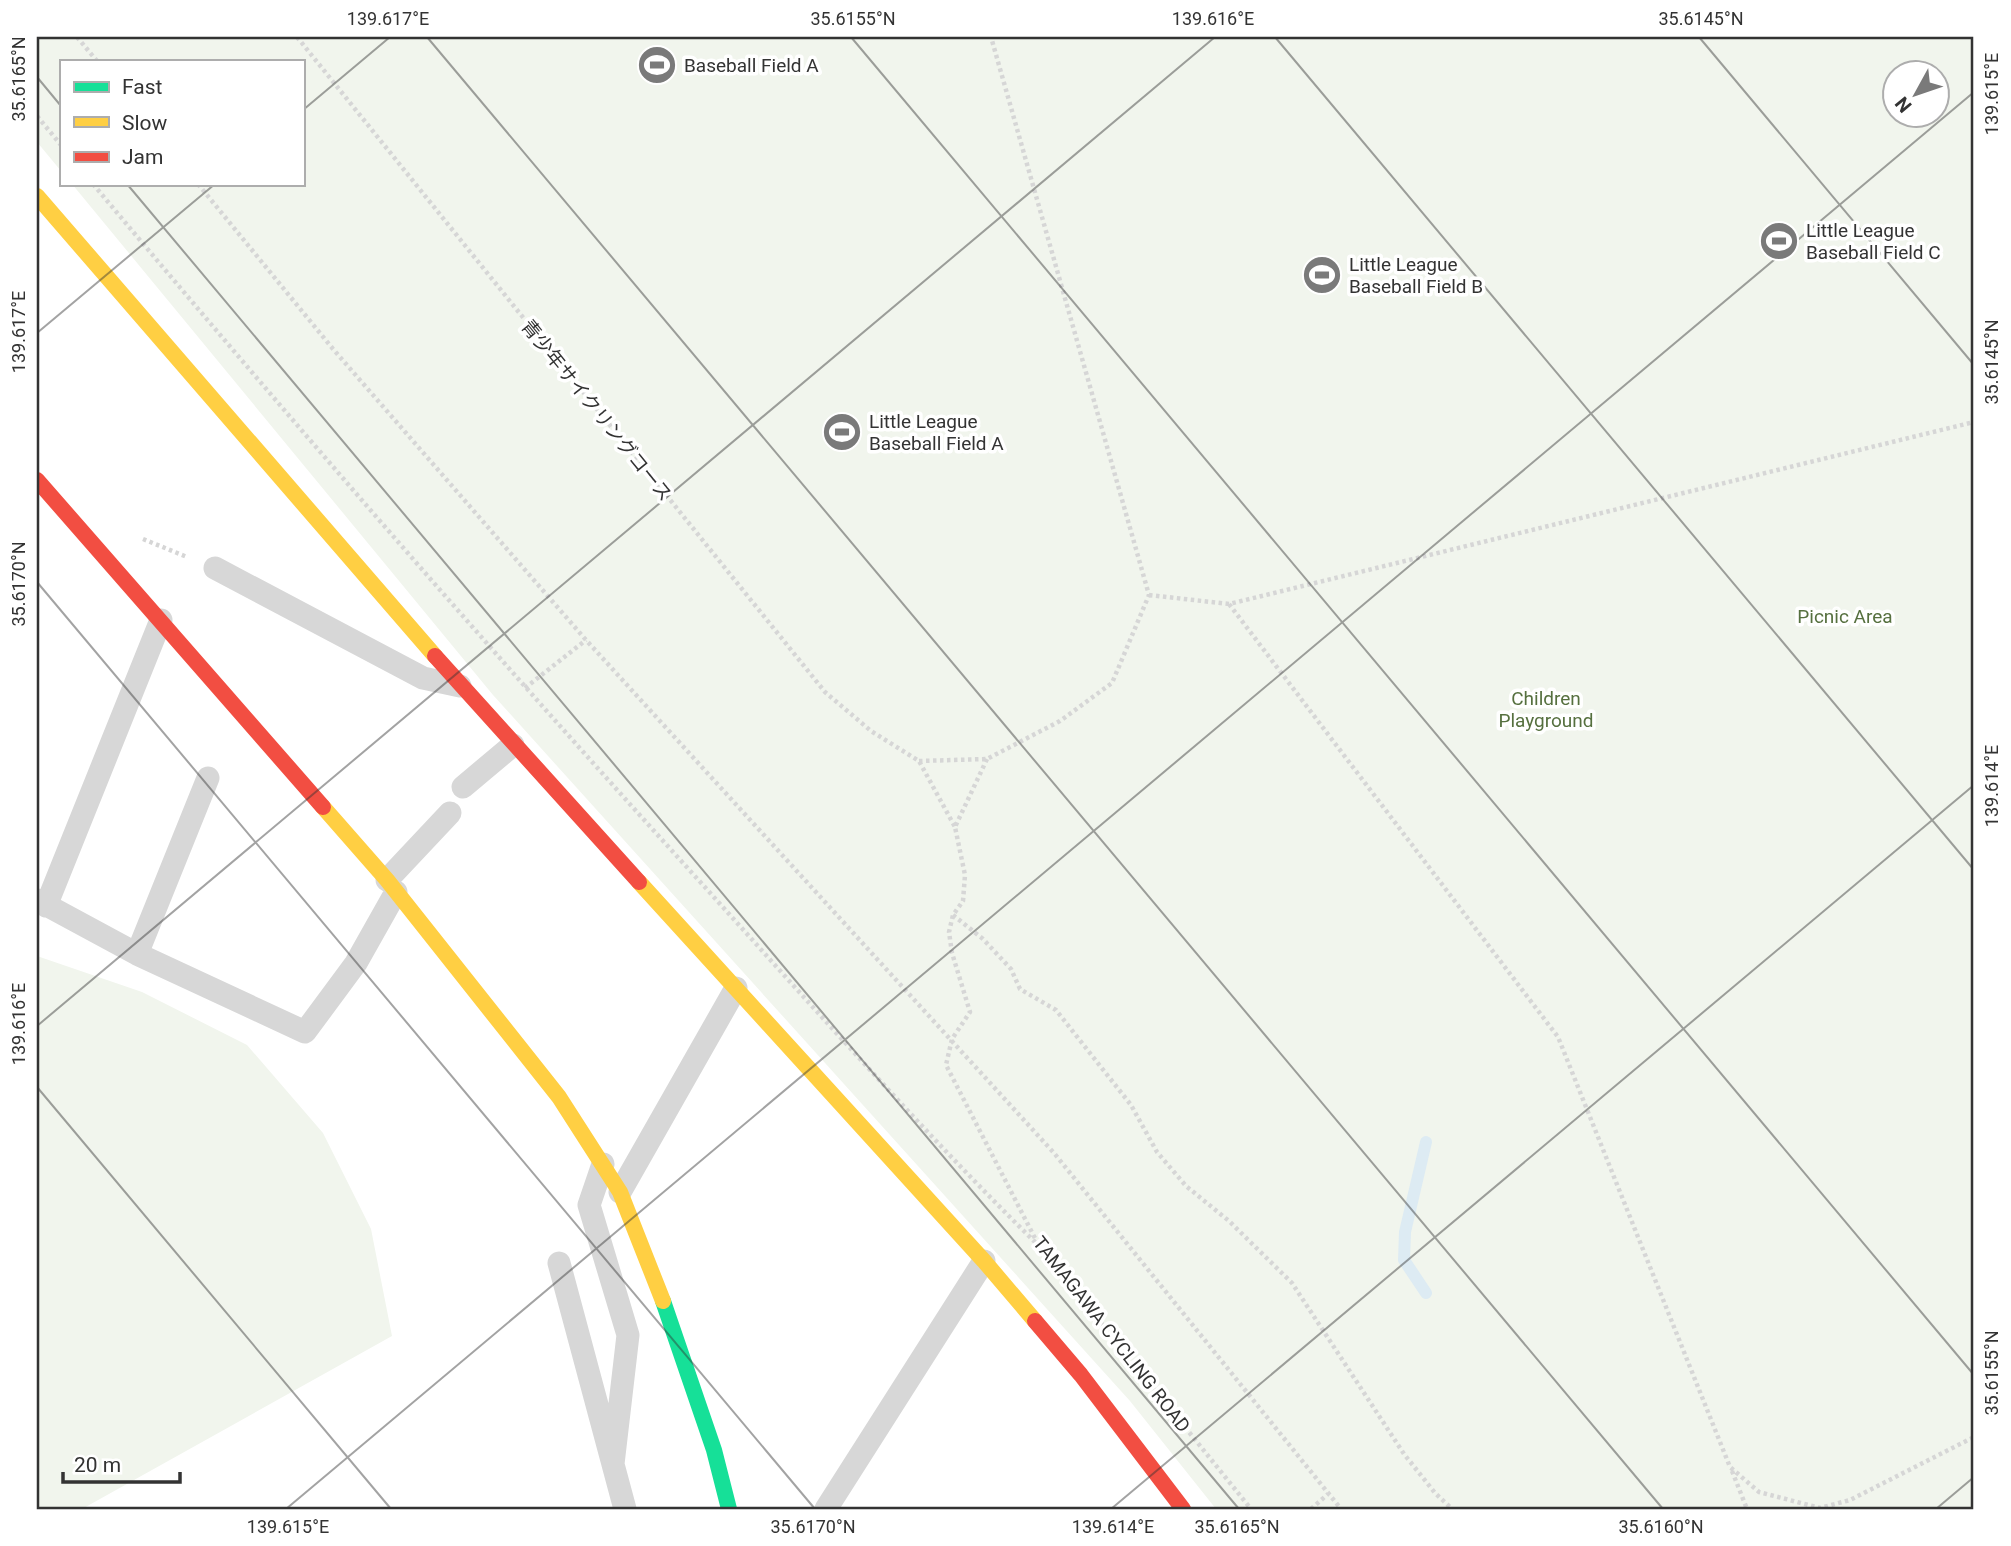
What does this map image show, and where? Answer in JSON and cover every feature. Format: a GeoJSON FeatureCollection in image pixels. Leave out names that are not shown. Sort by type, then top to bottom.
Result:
{"type":"FeatureCollection","features":[{"type":"Feature","properties":{"kind":"street"},"geometry":{"type":"LineString","coordinates":[[37,196],[513,745],[985,1261],[1081,1375],[1183,1509]]}},
{"type":"Feature","properties":{"kind":"street"},"geometry":{"type":"LineString","coordinates":[[37,480],[391,886],[559,1097],[620,1192],[658,1285],[714,1450],[729,1509]]}},
{"type":"Feature","properties":{"kind":"lane"},"geometry":{"type":"LineString","coordinates":[[215,568],[423,678],[462,687]]}},
{"type":"Feature","properties":{"kind":"lane"},"geometry":{"type":"LineString","coordinates":[[161,620],[41,903],[137,954],[305,1032],[356,963],[391,886],[450,813]]}},
{"type":"Feature","properties":{"kind":"lane"},"geometry":{"type":"LineString","coordinates":[[463,787],[513,745]]}},
{"type":"Feature","properties":{"kind":"lane"},"geometry":{"type":"LineString","coordinates":[[137,954],[208,778]]}},
{"type":"Feature","properties":{"kind":"lane"},"geometry":{"type":"LineString","coordinates":[[620,1192],[736,988]]}},
{"type":"Feature","properties":{"kind":"lane"},"geometry":{"type":"LineString","coordinates":[[603,1164],[589,1205],[628,1335],[613,1464]]}},
{"type":"Feature","properties":{"kind":"lane"},"geometry":{"type":"LineString","coordinates":[[826,1509],[985,1261]]}},
{"type":"Feature","properties":{"kind":"lane"},"geometry":{"type":"LineString","coordinates":[[559,1263],[625,1509]]}},
{"type":"Feature","properties":{"kind":"path"},"geometry":{"type":"LineString","coordinates":[[77,37],[96,60]]}},
{"type":"Feature","properties":{"kind":"path","name":"青少年サイクリングコース"},"geometry":{"type":"LineString","coordinates":[[297,37],[825,692],[871,731],[919,761]]}},
{"type":"Feature","properties":{"kind":"path"},"geometry":{"type":"LineString","coordinates":[[919,761],[988,759],[1060,721],[1112,683],[1150,595],[990,37]]}},
{"type":"Feature","properties":{"kind":"path"},"geometry":{"type":"LineString","coordinates":[[37,116],[60,144]]}},
{"type":"Feature","properties":{"kind":"path"},"geometry":{"type":"LineString","coordinates":[[95,186],[253,375],[524,688],[901,1101],[1039,1246]]}},
{"type":"Feature","properties":{"kind":"path"},"geometry":{"type":"LineString","coordinates":[[200,186],[333,349],[586,640],[1054,1153],[1340,1509]]}},
{"type":"Feature","properties":{"kind":"path"},"geometry":{"type":"LineString","coordinates":[[1150,595],[1229,604],[1974,422]]}},
{"type":"Feature","properties":{"kind":"path"},"geometry":{"type":"LineString","coordinates":[[1229,604],[1558,1037],[1747,1509]]}},
{"type":"Feature","properties":{"kind":"path"},"geometry":{"type":"LineString","coordinates":[[524,688],[586,640]]}},
{"type":"Feature","properties":{"kind":"path"},"geometry":{"type":"LineString","coordinates":[[955,827],[988,759]]}},
{"type":"Feature","properties":{"kind":"path","name":"TAMAGAWA CYCLING ROAD"},"geometry":{"type":"LineString","coordinates":[[919,761],[955,827],[965,875],[963,901],[953,915],[949,932],[970,1012],[952,1039],[946,1065],[1039,1246],[1251,1509]]}},
{"type":"Feature","properties":{"kind":"path"},"geometry":{"type":"LineString","coordinates":[[953,915],[983,939],[1012,970],[1020,989],[1056,1010],[1131,1105],[1157,1152],[1186,1186],[1229,1221],[1292,1283],[1404,1454],[1452,1509]]}},
{"type":"Feature","properties":{"kind":"path"},"geometry":{"type":"LineString","coordinates":[[1730,1467],[1759,1492],[1820,1508],[1850,1500],[1974,1437]]}},
{"type":"Feature","properties":{"kind":"path"},"geometry":{"type":"LineString","coordinates":[[1311,1509],[1329,1493]]}},
{"type":"Feature","properties":{"kind":"path"},"geometry":{"type":"LineString","coordinates":[[1797,1509],[1805,1504]]}},
{"type":"Feature","properties":{"kind":"green space"},"geometry":{"type":"Polygon","coordinates":[[[37,37],[1974,37],[1974,1509],[1216,1509],[1130,1401],[493,695],[74,186],[304,186],[304,60],[60,60],[60,170],[37,142],[37,37]]]}},
{"type":"Feature","properties":{"kind":"green space"},"geometry":{"type":"Polygon","coordinates":[[[37,956],[142,992],[247,1045],[323,1133],[371,1229],[392,1336],[82,1509],[37,1509],[37,956]]]}},
{"type":"Feature","properties":{"kind":"waterway"},"geometry":{"type":"LineString","coordinates":[[1426,1142],[1405,1232],[1404,1260],[1426,1293]]}},
{"type":"Feature","properties":{"kind":"traffic: fast"},"geometry":{"type":"LineString","coordinates":[[663,1301],[714,1450],[729,1509]]}},
{"type":"Feature","properties":{"kind":"traffic: slow"},"geometry":{"type":"LineString","coordinates":[[37,196],[435,656]]}},
{"type":"Feature","properties":{"kind":"traffic: slow"},"geometry":{"type":"LineString","coordinates":[[323,807],[387,880],[559,1097],[620,1192],[663,1301]]}},
{"type":"Feature","properties":{"kind":"traffic: slow"},"geometry":{"type":"LineString","coordinates":[[639,882],[984,1261],[1035,1321]]}},
{"type":"Feature","properties":{"kind":"traffic: jam"},"geometry":{"type":"LineString","coordinates":[[37,480],[323,807]]}},
{"type":"Feature","properties":{"kind":"traffic: jam"},"geometry":{"type":"LineString","coordinates":[[435,656],[639,882]]}},
{"type":"Feature","properties":{"kind":"traffic: jam"},"geometry":{"type":"LineString","coordinates":[[1035,1321],[1081,1375],[1183,1509]]}},
{"type":"Feature","properties":{"kind":"place","name":"Baseball Field A"},"geometry":{"type":"Point","coordinates":[657,65]}},
{"type":"Feature","properties":{"kind":"place","name":"Little League Baseball Field C"},"geometry":{"type":"Point","coordinates":[1779,241]}},
{"type":"Feature","properties":{"kind":"place","name":"Little League Baseball Field B"},"geometry":{"type":"Point","coordinates":[1322,275]}},
{"type":"Feature","properties":{"kind":"place","name":"Little League Baseball Field A"},"geometry":{"type":"Point","coordinates":[842,432]}},
{"type":"Feature","properties":{"kind":"park label","name":"Picnic Area"},"geometry":{"type":"Point","coordinates":[1845,616]}},
{"type":"Feature","properties":{"kind":"park label","name":"Children Playground"},"geometry":{"type":"Point","coordinates":[1546,709]}}]}
